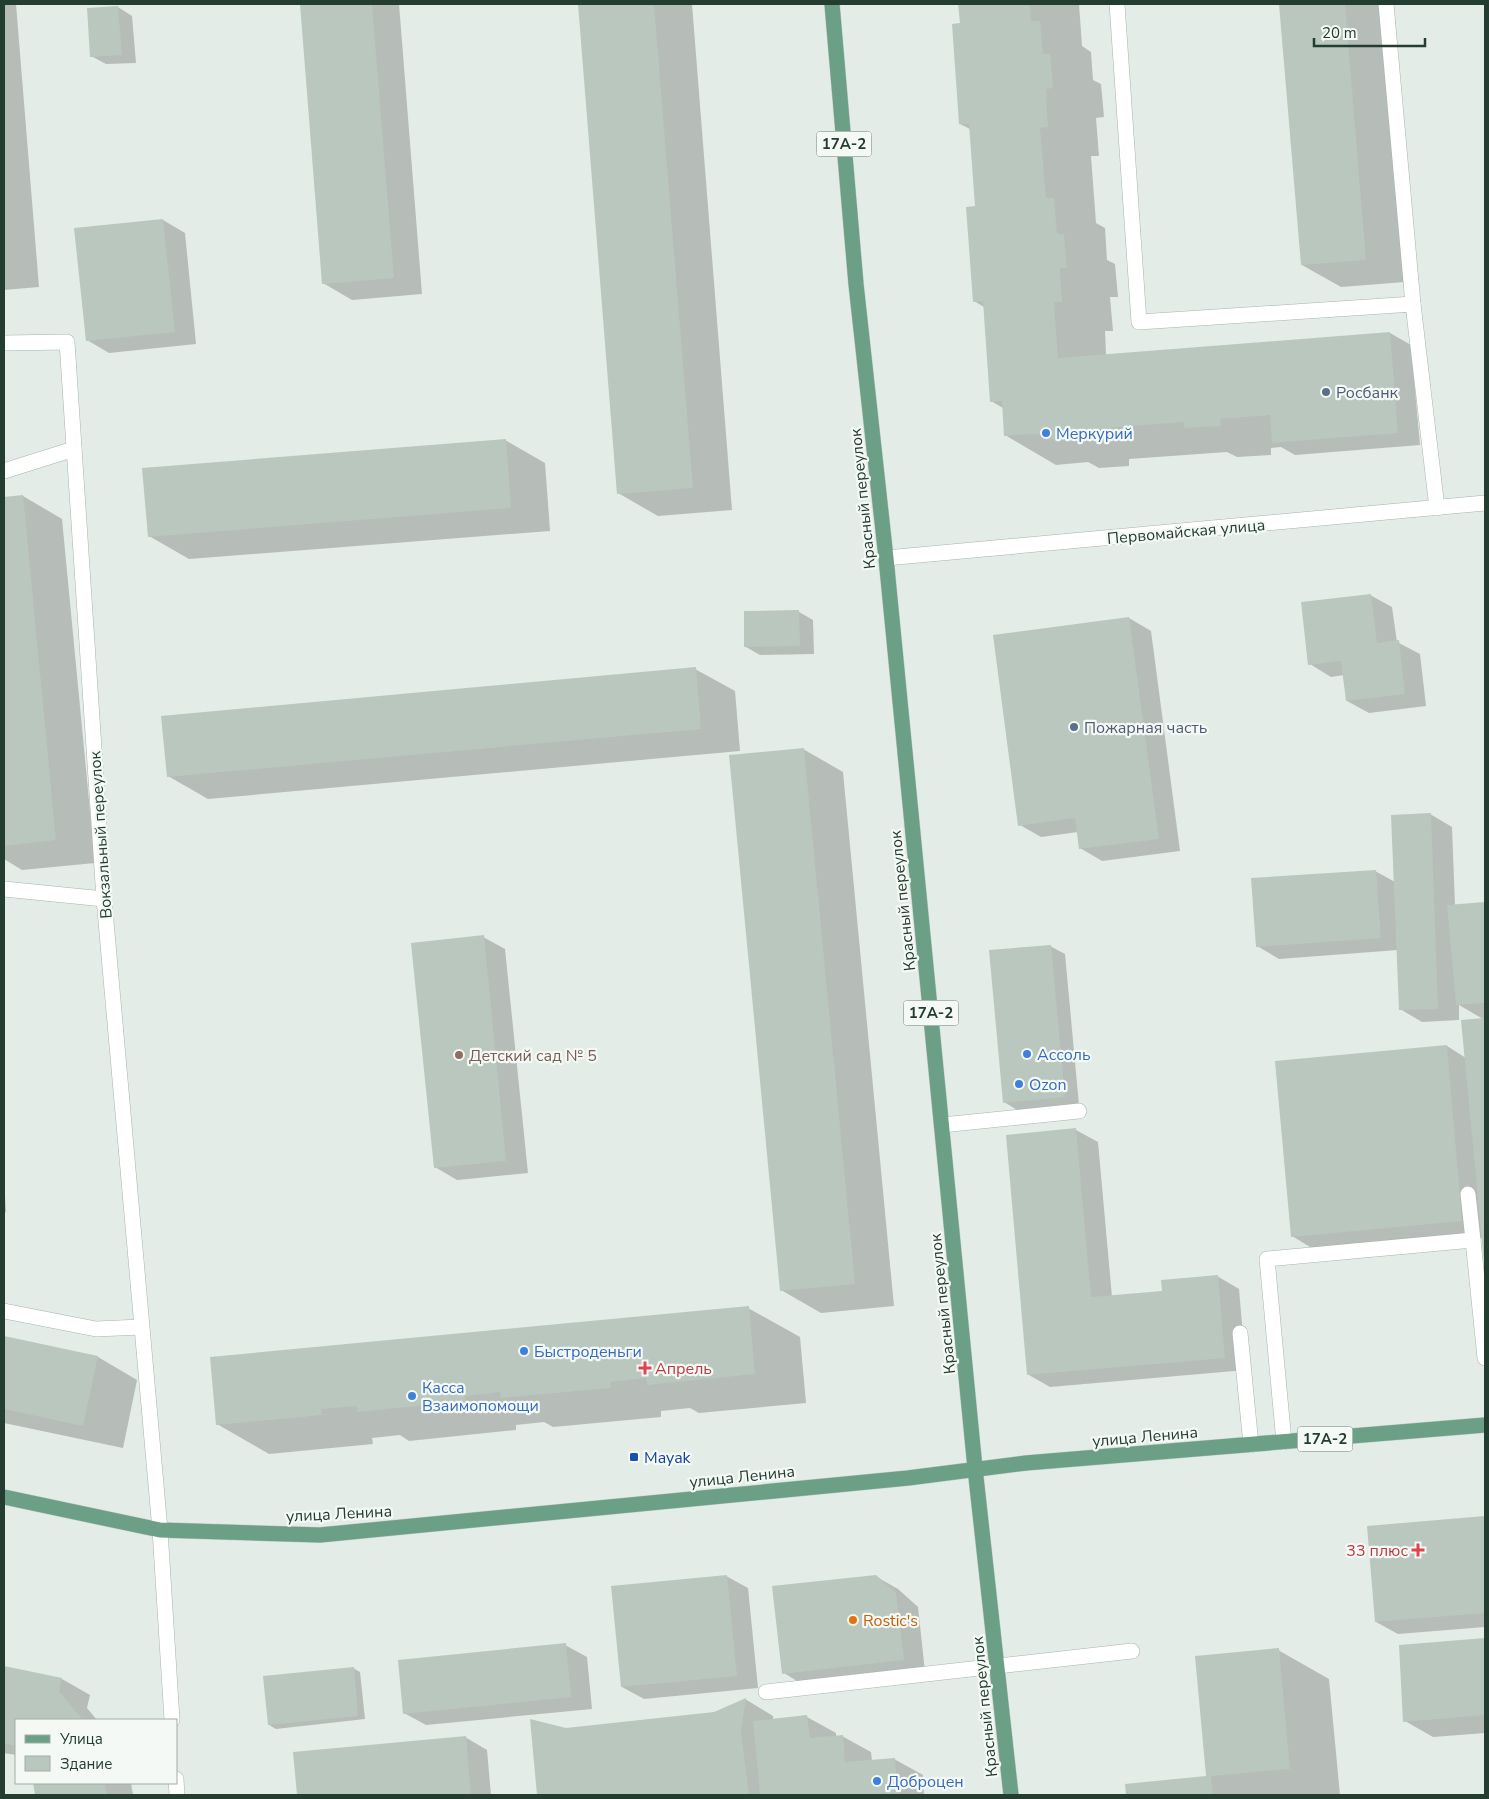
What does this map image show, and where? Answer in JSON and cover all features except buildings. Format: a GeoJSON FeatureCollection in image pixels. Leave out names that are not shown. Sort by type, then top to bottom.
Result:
{"type":"FeatureCollection","features":[{"type":"Feature","properties":{"kind":"main road","name":"Красный переулок"},"geometry":{"type":"LineString","coordinates":[[832,4],[856,284],[886,558],[975,1468],[1011,1795]]}},
{"type":"Feature","properties":{"kind":"main road","name":"улица Ленина"},"geometry":{"type":"LineString","coordinates":[[4,1497],[160,1530],[320,1535],[908,1478],[975,1468],[1485,1426]]}},
{"type":"Feature","properties":{"kind":"street"},"geometry":{"type":"LineString","coordinates":[[1117,4],[1139,322],[1413,304]]}},
{"type":"Feature","properties":{"kind":"street"},"geometry":{"type":"LineString","coordinates":[[1386,4],[1413,304],[1437,508]]}},
{"type":"Feature","properties":{"kind":"street","name":"Вокзальный переулок"},"geometry":{"type":"LineString","coordinates":[[4,343],[67,342],[104,899],[160,1530]]}},
{"type":"Feature","properties":{"kind":"street"},"geometry":{"type":"LineString","coordinates":[[4,471],[74,449]]}},
{"type":"Feature","properties":{"kind":"street","name":"Первомайская улица"},"geometry":{"type":"LineString","coordinates":[[886,558],[1485,504]]}},
{"type":"Feature","properties":{"kind":"street"},"geometry":{"type":"LineString","coordinates":[[4,888],[104,899]]}},
{"type":"Feature","properties":{"kind":"street"},"geometry":{"type":"LineString","coordinates":[[942,1125],[1079,1111]]}},
{"type":"Feature","properties":{"kind":"street"},"geometry":{"type":"LineString","coordinates":[[1468,1194],[1485,1358]]}},
{"type":"Feature","properties":{"kind":"street"},"geometry":{"type":"LineString","coordinates":[[1284,1442],[1267,1259],[1473,1240]]}},
{"type":"Feature","properties":{"kind":"street"},"geometry":{"type":"LineString","coordinates":[[4,1311],[96,1329],[141,1327]]}},
{"type":"Feature","properties":{"kind":"street"},"geometry":{"type":"LineString","coordinates":[[1240,1332],[1251,1445]]}},
{"type":"Feature","properties":{"kind":"street"},"geometry":{"type":"LineString","coordinates":[[160,1530],[172,1719]]}},
{"type":"Feature","properties":{"kind":"street"},"geometry":{"type":"LineString","coordinates":[[766,1692],[1132,1651]]}},
{"type":"Feature","properties":{"kind":"place","name":"Росбанк"},"geometry":{"type":"Point","coordinates":[1326,392]}},
{"type":"Feature","properties":{"kind":"place","name":"Меркурий"},"geometry":{"type":"Point","coordinates":[1046,433]}},
{"type":"Feature","properties":{"kind":"place","name":"Пожарная часть"},"geometry":{"type":"Point","coordinates":[1074,727]}},
{"type":"Feature","properties":{"kind":"place","name":"Ассоль"},"geometry":{"type":"Point","coordinates":[1027,1054]}},
{"type":"Feature","properties":{"kind":"place","name":"Детский сад № 5"},"geometry":{"type":"Point","coordinates":[459,1055]}},
{"type":"Feature","properties":{"kind":"place","name":"Ozon"},"geometry":{"type":"Point","coordinates":[1019,1084]}},
{"type":"Feature","properties":{"kind":"place","name":"Быстроденьги"},"geometry":{"type":"Point","coordinates":[524,1351]}},
{"type":"Feature","properties":{"kind":"place","name":"Апрель"},"geometry":{"type":"Point","coordinates":[645,1368]}},
{"type":"Feature","properties":{"kind":"place","name":"Касса Взаимопомощи"},"geometry":{"type":"Point","coordinates":[412,1396]}},
{"type":"Feature","properties":{"kind":"place","name":"Mayak"},"geometry":{"type":"Point","coordinates":[634,1457]}},
{"type":"Feature","properties":{"kind":"place","name":"33 плюс"},"geometry":{"type":"Point","coordinates":[1418,1550]}},
{"type":"Feature","properties":{"kind":"place","name":"Rostic's"},"geometry":{"type":"Point","coordinates":[853,1620]}},
{"type":"Feature","properties":{"kind":"place","name":"Доброцен"},"geometry":{"type":"Point","coordinates":[877,1781]}}]}
